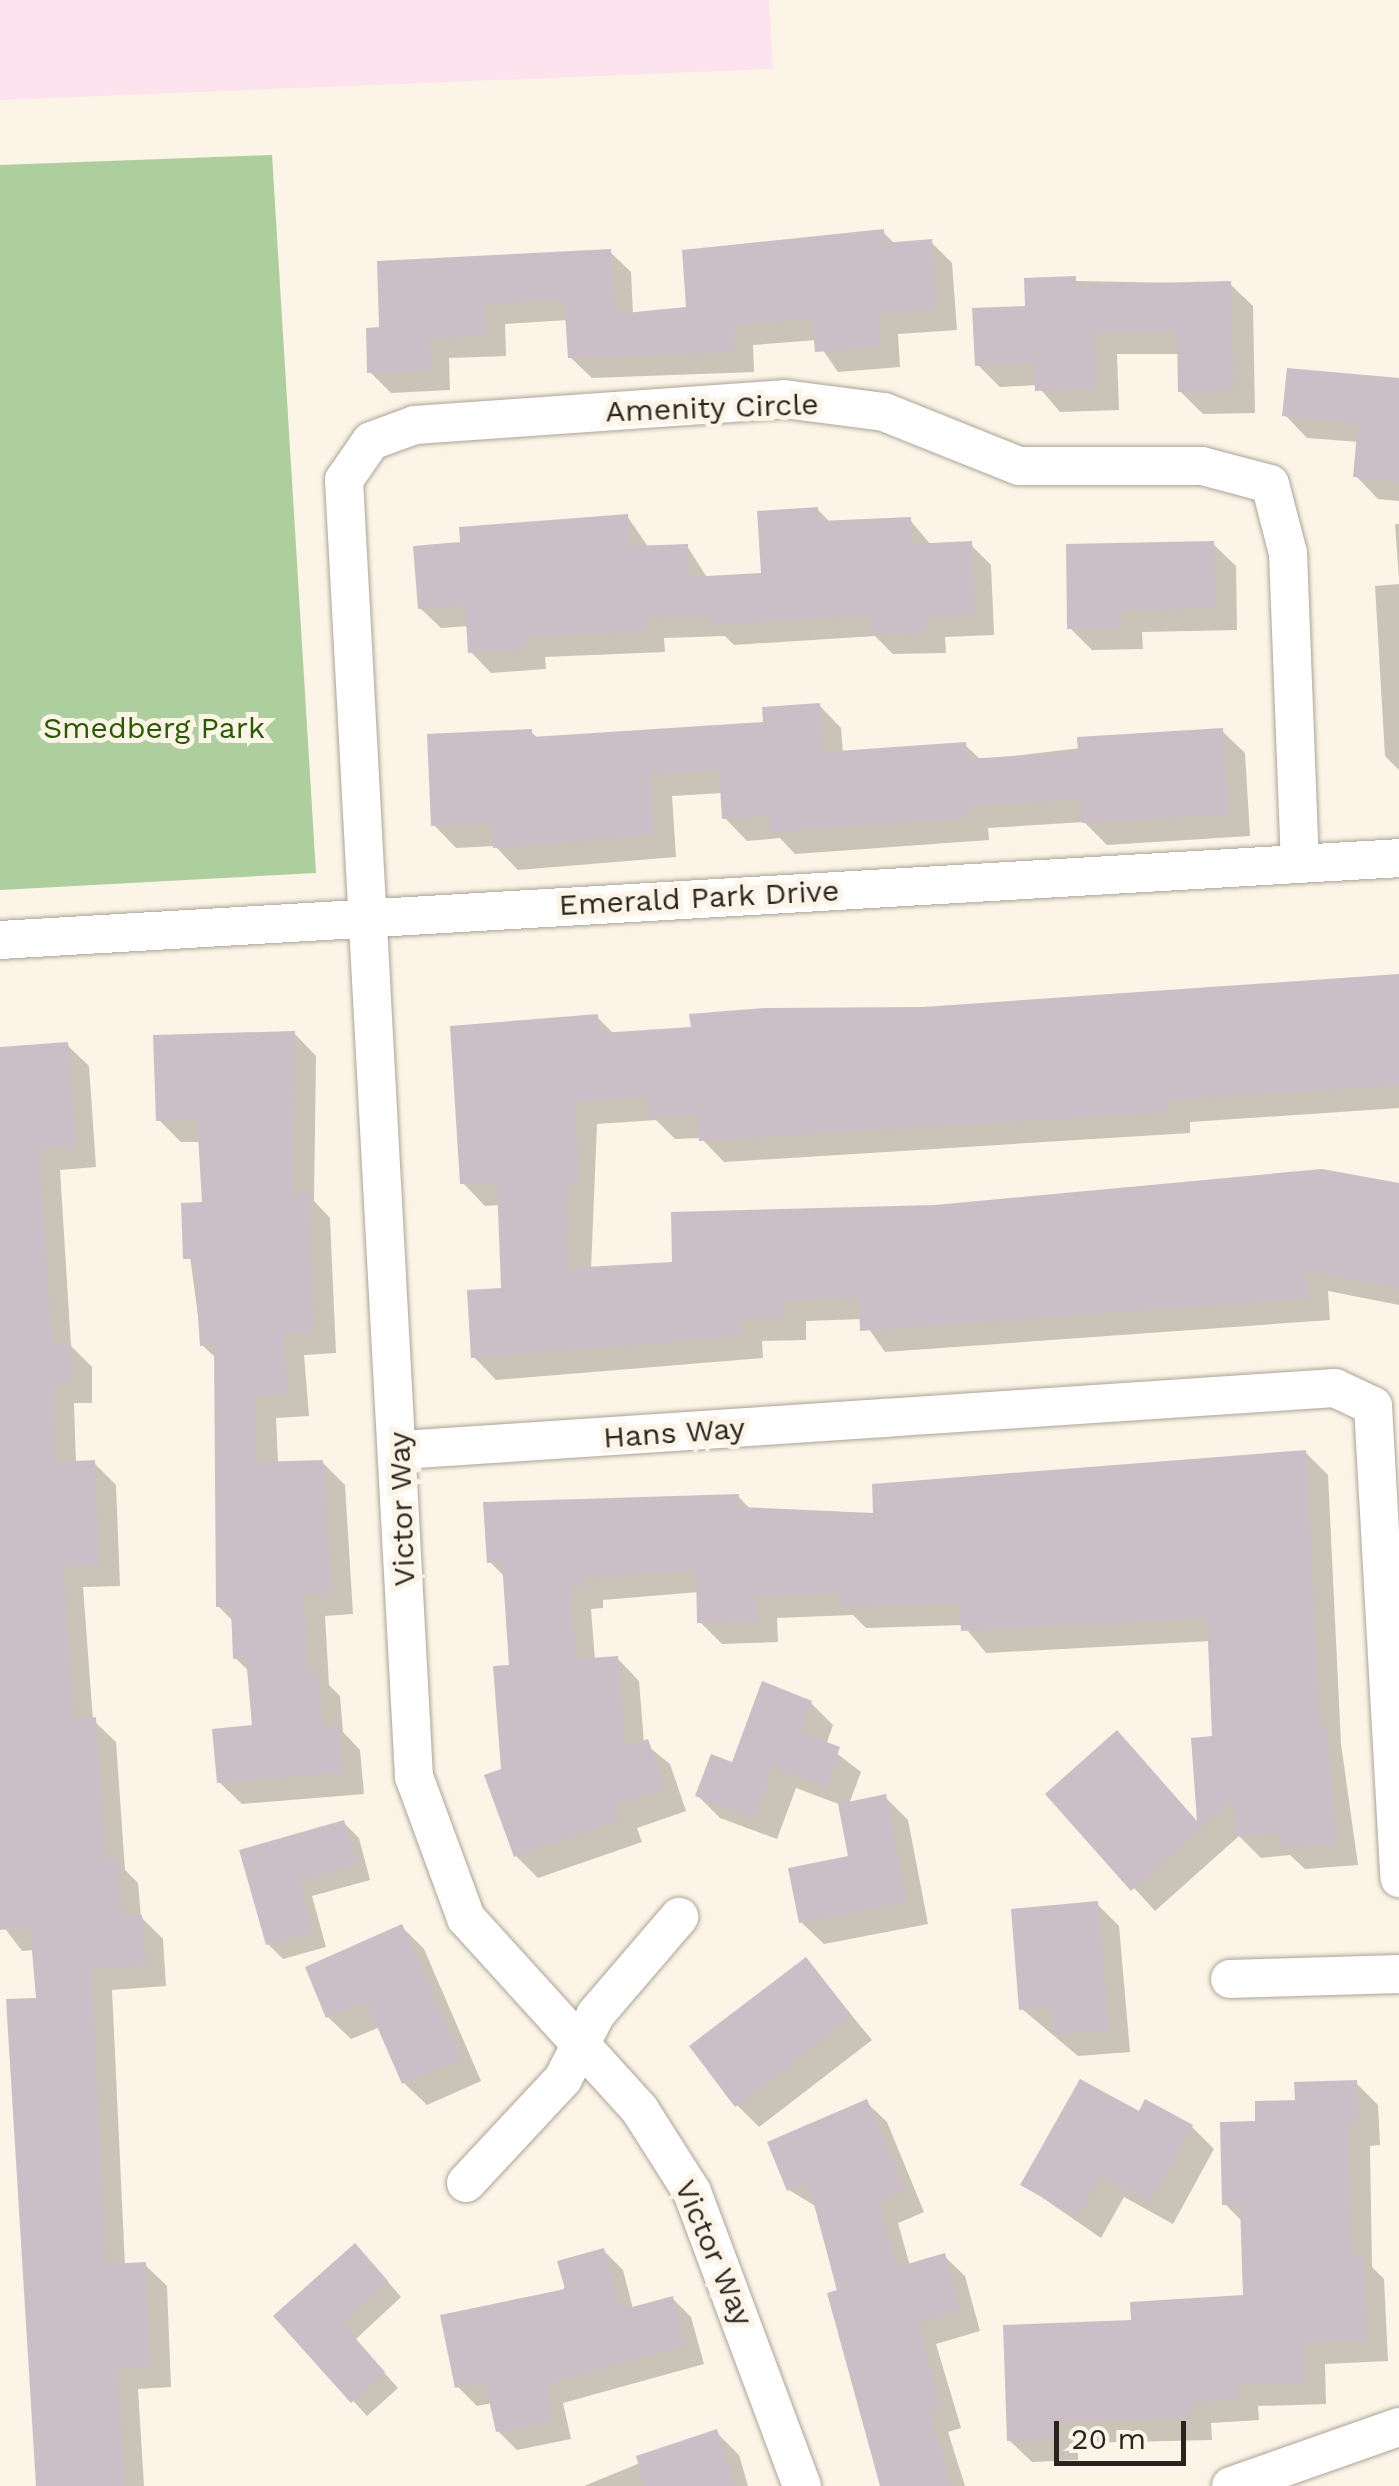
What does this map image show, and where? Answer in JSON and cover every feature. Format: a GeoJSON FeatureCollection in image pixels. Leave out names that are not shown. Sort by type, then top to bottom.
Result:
{"type":"FeatureCollection","features":[{"type":"Feature","properties":{"kind":"street","name":"Amenity Circle"},"geometry":{"type":"LineString","coordinates":[[364,918],[341,501],[353,462],[372,441],[415,425],[784,399],[884,412],[1019,466],[1202,466],[1270,484],[1288,553],[1300,862]]}},
{"type":"Feature","properties":{"kind":"street","name":"Emerald Park Drive"},"geometry":{"type":"LineString","coordinates":[[0,940],[1399,858]]}},
{"type":"Feature","properties":{"kind":"street","name":"Victor Way"},"geometry":{"type":"LineString","coordinates":[[364,918],[402,1450],[408,1727],[426,1826],[466,1918],[578,2048],[640,2110],[692,2192],[802,2486]]}},
{"type":"Feature","properties":{"kind":"street","name":"Hans Way"},"geometry":{"type":"LineString","coordinates":[[402,1450],[1335,1388],[1374,1406],[1399,1878]]}},
{"type":"Feature","properties":{"kind":"street"},"geometry":{"type":"LineString","coordinates":[[466,2183],[562,2079],[578,2048],[679,1918]]}},
{"type":"Feature","properties":{"kind":"street"},"geometry":{"type":"LineString","coordinates":[[1230,1980],[1399,1974]]}},
{"type":"Feature","properties":{"kind":"street"},"geometry":{"type":"LineString","coordinates":[[1231,2486],[1399,2427]]}},
{"type":"Feature","properties":{"kind":"shaded area"},"geometry":{"type":"Polygon","coordinates":[[[0,0],[769,0],[773,69],[0,100],[0,0]]]}},
{"type":"Feature","properties":{"kind":"green space","name":"Smedberg Park"},"geometry":{"type":"Polygon","coordinates":[[[272,155],[316,873],[0,890],[0,165],[272,155]]]}},
{"type":"Feature","properties":{"kind":"building"},"geometry":{"type":"Polygon","coordinates":[[[884,229],[884,243],[932,239],[937,309],[878,314],[880,347],[815,352],[812,319],[733,325],[734,352],[568,358],[564,299],[485,304],[486,336],[429,338],[431,370],[367,373],[366,328],[379,327],[377,261],[611,249],[615,314],[686,307],[682,250],[884,229]]]}},
{"type":"Feature","properties":{"kind":"building"},"geometry":{"type":"Polygon","coordinates":[[[1076,276],[1076,285],[1231,281],[1234,391],[1178,392],[1177,332],[1095,333],[1097,388],[1035,391],[1034,363],[975,366],[972,308],[1025,306],[1024,278],[1076,276]]]}},
{"type":"Feature","properties":{"kind":"building"},"geometry":{"type":"Polygon","coordinates":[[[1287,368],[1399,378],[1399,482],[1353,477],[1358,423],[1282,416],[1287,368]]]}},
{"type":"Feature","properties":{"kind":"building"},"geometry":{"type":"Polygon","coordinates":[[[818,507],[819,521],[911,517],[912,544],[972,541],[975,615],[925,617],[926,633],[870,634],[869,615],[711,625],[710,615],[645,618],[645,632],[525,637],[526,649],[468,653],[465,605],[418,609],[413,546],[460,542],[459,527],[628,514],[630,546],[688,544],[689,577],[761,573],[757,511],[818,507]]]}},
{"type":"Feature","properties":{"kind":"building"},"geometry":{"type":"Polygon","coordinates":[[[1214,541],[1215,608],[1121,611],[1121,628],[1067,629],[1066,544],[1214,541]]]}},
{"type":"Feature","properties":{"kind":"building"},"geometry":{"type":"Polygon","coordinates":[[[820,703],[823,752],[966,742],[967,759],[1078,752],[1077,737],[1223,728],[1229,814],[1082,823],[1081,799],[967,806],[968,818],[770,832],[769,816],[722,819],[719,770],[651,775],[654,835],[493,848],[492,823],[431,826],[427,734],[532,729],[532,737],[763,722],[762,707],[820,703]]]}},
{"type":"Feature","properties":{"kind":"building"},"geometry":{"type":"Polygon","coordinates":[[[1399,974],[1399,1085],[1168,1100],[1169,1112],[699,1141],[697,1115],[650,1118],[649,1097],[575,1102],[579,1185],[566,1186],[568,1268],[672,1262],[671,1212],[935,1205],[1322,1169],[1399,1183],[1399,1288],[1307,1270],[1309,1298],[860,1331],[859,1297],[784,1300],[785,1318],[740,1320],[741,1336],[471,1358],[467,1290],[501,1288],[497,1184],[460,1184],[450,1026],[598,1014],[600,1033],[691,1027],[689,1014],[765,1008],[923,1007],[1399,974]]]}},
{"type":"Feature","properties":{"kind":"building"},"geometry":{"type":"Polygon","coordinates":[[[295,1031],[292,1194],[309,1193],[314,1332],[283,1334],[288,1394],[254,1396],[257,1462],[323,1460],[332,1593],[304,1594],[308,1672],[318,1671],[323,1726],[339,1725],[343,1772],[217,1783],[212,1729],[252,1725],[246,1658],[233,1659],[231,1607],[216,1607],[214,1345],[200,1346],[194,1259],[183,1259],[181,1203],[202,1202],[197,1120],[156,1121],[153,1035],[295,1031]]]}},
{"type":"Feature","properties":{"kind":"building"},"geometry":{"type":"Polygon","coordinates":[[[68,1042],[76,1146],[39,1149],[52,1343],[71,1343],[72,1382],[53,1383],[55,1462],[95,1460],[99,1565],[63,1566],[74,1719],[96,1717],[106,1860],[118,1859],[122,1916],[142,1915],[146,1965],[91,1969],[106,2264],[146,2262],[150,2367],[117,2368],[125,2486],[36,2486],[6,1999],[36,1998],[30,1927],[0,1930],[0,1047],[68,1042]]]}},
{"type":"Feature","properties":{"kind":"building"},"geometry":{"type":"Polygon","coordinates":[[[1306,1450],[1320,1727],[1327,1726],[1336,1843],[1280,1848],[1278,1833],[1236,1836],[1232,1800],[1131,1891],[1045,1794],[1117,1730],[1197,1821],[1191,1738],[1212,1736],[1207,1618],[961,1631],[959,1603],[841,1607],[840,1594],[756,1596],[757,1621],[697,1623],[696,1570],[582,1578],[582,1587],[570,1588],[576,1659],[618,1656],[625,1747],[648,1739],[665,1788],[616,1805],[621,1819],[514,1857],[484,1775],[501,1769],[493,1666],[509,1665],[502,1562],[487,1563],[483,1502],[739,1494],[739,1507],[873,1513],[872,1484],[1306,1450]]]}},
{"type":"Feature","properties":{"kind":"building"},"geometry":{"type":"Polygon","coordinates":[[[762,1681],[812,1701],[800,1732],[840,1747],[826,1787],[773,1767],[754,1819],[695,1796],[711,1754],[732,1762],[762,1681]]]}},
{"type":"Feature","properties":{"kind":"building"},"geometry":{"type":"Polygon","coordinates":[[[886,1794],[907,1902],[799,1923],[788,1868],[848,1856],[838,1804],[886,1794]]]}},
{"type":"Feature","properties":{"kind":"building"},"geometry":{"type":"Polygon","coordinates":[[[344,1820],[357,1865],[299,1881],[313,1932],[266,1945],[239,1850],[344,1820]]]}},
{"type":"Feature","properties":{"kind":"building"},"geometry":{"type":"Polygon","coordinates":[[[1098,1901],[1109,2030],[1053,2035],[1051,2007],[1019,2010],[1011,1909],[1098,1901]]]}},
{"type":"Feature","properties":{"kind":"building"},"geometry":{"type":"Polygon","coordinates":[[[402,1924],[461,2059],[402,2084],[366,2001],[326,2018],[305,1967],[402,1924]]]}},
{"type":"Feature","properties":{"kind":"building"},"geometry":{"type":"Polygon","coordinates":[[[806,1957],[852,2016],[735,2107],[689,2046],[806,1957]]]}},
{"type":"Feature","properties":{"kind":"building"},"geometry":{"type":"Polygon","coordinates":[[[1080,2079],[1139,2111],[1145,2099],[1193,2125],[1150,2203],[1101,2176],[1078,2217],[1020,2185],[1080,2079]]]}},
{"type":"Feature","properties":{"kind":"building"},"geometry":{"type":"Polygon","coordinates":[[[1357,2080],[1358,2124],[1348,2124],[1351,2254],[1363,2254],[1367,2340],[1303,2342],[1305,2383],[1237,2385],[1238,2399],[1190,2402],[1191,2418],[1057,2421],[1057,2439],[1007,2441],[1003,2325],[1131,2320],[1130,2302],[1243,2295],[1240,2205],[1222,2205],[1220,2122],[1255,2121],[1255,2101],[1295,2100],[1294,2082],[1357,2080]]]}},
{"type":"Feature","properties":{"kind":"building"},"geometry":{"type":"Polygon","coordinates":[[[867,2099],[905,2191],[879,2202],[897,2267],[945,2253],[961,2311],[917,2323],[942,2407],[929,2411],[952,2486],[880,2486],[827,2293],[837,2290],[808,2182],[787,2191],[767,2142],[867,2099]]]}},
{"type":"Feature","properties":{"kind":"building"},"geometry":{"type":"Polygon","coordinates":[[[355,2243],[388,2281],[342,2323],[385,2372],[351,2403],[273,2316],[355,2243]]]}},
{"type":"Feature","properties":{"kind":"building"},"geometry":{"type":"Polygon","coordinates":[[[604,2248],[621,2310],[673,2296],[686,2345],[546,2384],[553,2420],[496,2432],[485,2382],[455,2388],[440,2315],[565,2289],[557,2261],[604,2248]]]}},
{"type":"Feature","properties":{"kind":"building"},"geometry":{"type":"Polygon","coordinates":[[[717,2429],[735,2486],[645,2486],[636,2456],[717,2429]]]}}]}
